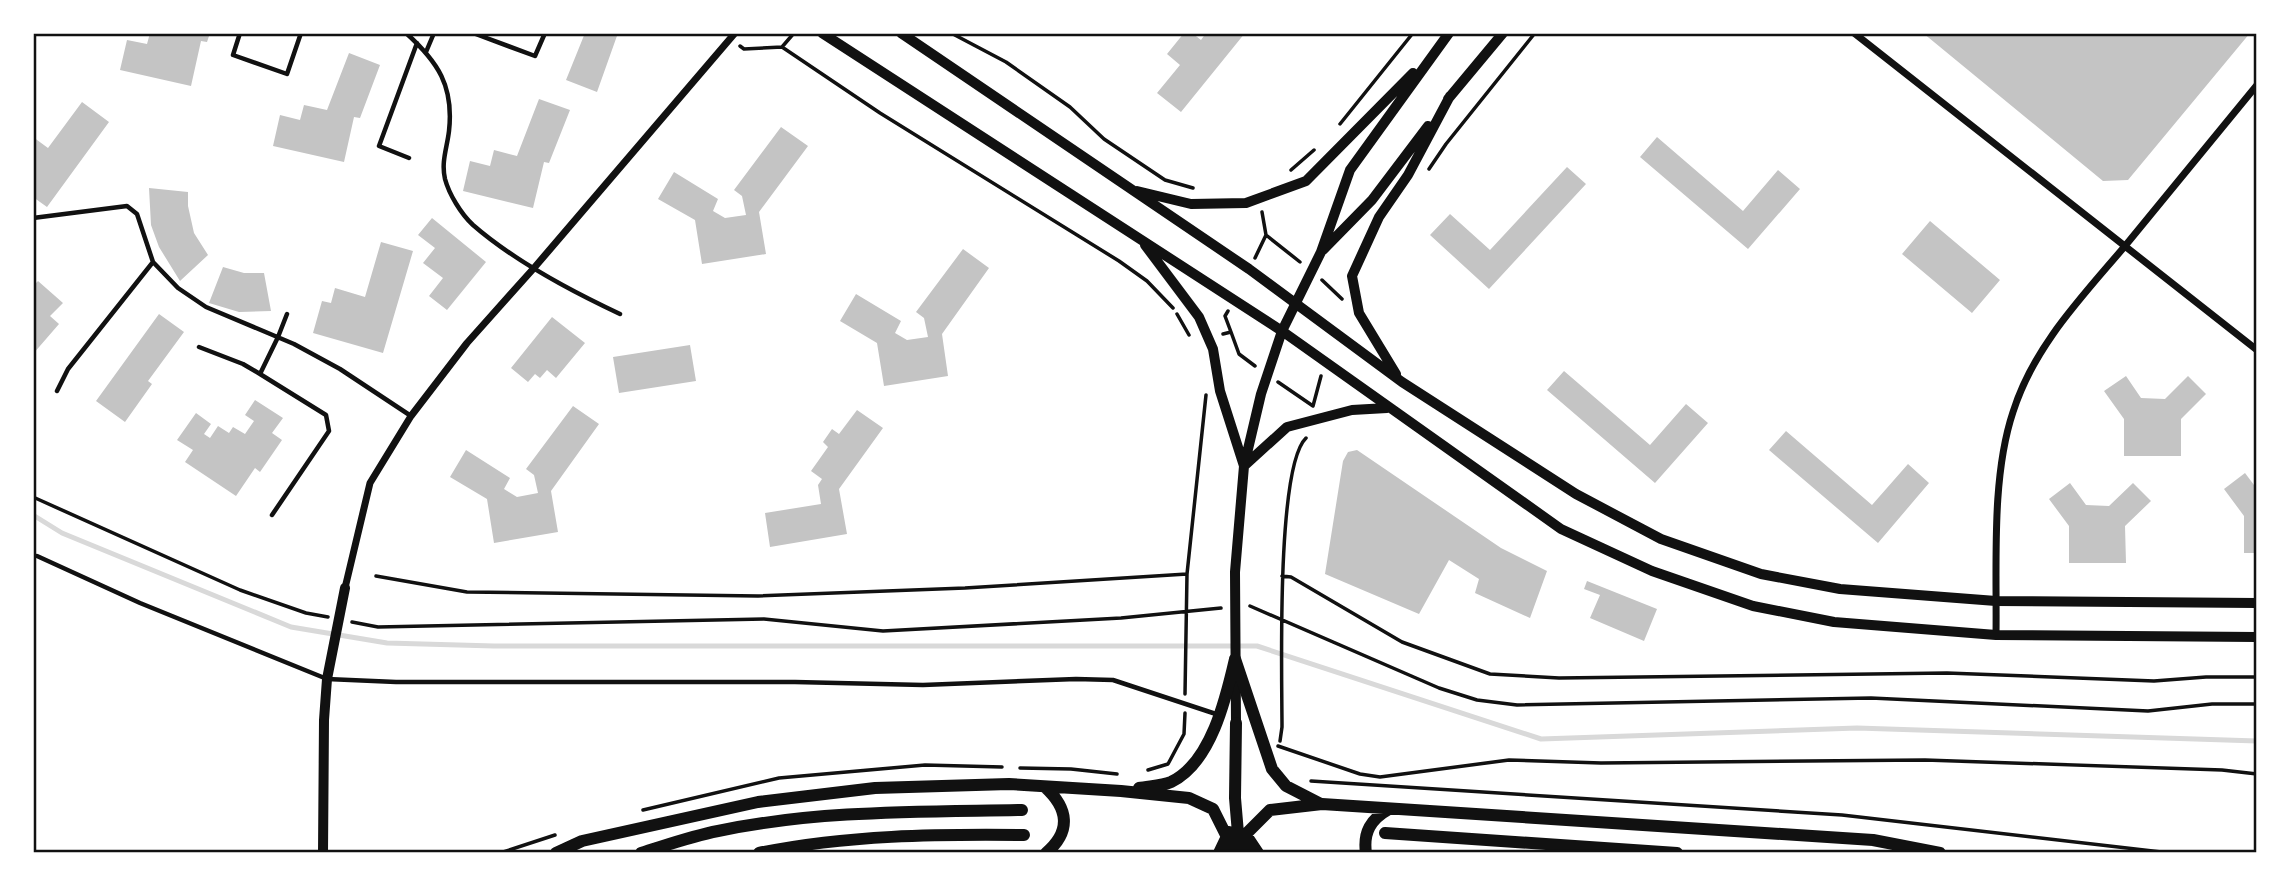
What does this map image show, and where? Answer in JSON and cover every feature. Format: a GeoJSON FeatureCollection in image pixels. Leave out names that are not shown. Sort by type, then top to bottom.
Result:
{"type":"FeatureCollection","features":[{"type":"Feature","properties":{"kind":"main road"},"geometry":{"type":"LineString","coordinates":[[1121,791],[1171,782],[1194,765],[1221,716],[1235,659]]}},
{"type":"Feature","properties":{"kind":"main road"},"geometry":{"type":"LineString","coordinates":[[1235,659],[1272,769],[1286,786],[1322,804]]}},
{"type":"Feature","properties":{"kind":"main road"},"geometry":{"type":"LineString","coordinates":[[1236,723],[1235,798],[1242,853]]}},
{"type":"Feature","properties":{"kind":"main road"},"geometry":{"type":"LineString","coordinates":[[555,853],[582,841],[758,802],[875,788],[1009,785],[1189,798],[1213,809],[1234,853]]}},
{"type":"Feature","properties":{"kind":"main road"},"geometry":{"type":"LineString","coordinates":[[1045,786],[1059,800],[1064,816],[1064,830],[1057,844],[1046,853]]}},
{"type":"Feature","properties":{"kind":"main road"},"geometry":{"type":"LineString","coordinates":[[1235,798],[1239,818],[1258,853]]}},
{"type":"Feature","properties":{"kind":"main road"},"geometry":{"type":"LineString","coordinates":[[1219,853],[1228,836],[1235,798]]}},
{"type":"Feature","properties":{"kind":"main road"},"geometry":{"type":"LineString","coordinates":[[1242,853],[1246,834],[1270,810],[1322,804],[1873,840],[1940,853]]}},
{"type":"Feature","properties":{"kind":"main road"},"geometry":{"type":"LineString","coordinates":[[1366,853],[1364,843],[1368,828],[1375,817],[1390,808]]}},
{"type":"Feature","properties":{"kind":"main road"},"geometry":{"type":"LineString","coordinates":[[641,853],[718,831],[803,818],[891,812],[1022,810]]}},
{"type":"Feature","properties":{"kind":"main road"},"geometry":{"type":"LineString","coordinates":[[1385,833],[1677,853]]}},
{"type":"Feature","properties":{"kind":"main road"},"geometry":{"type":"LineString","coordinates":[[759,853],[894,837],[1024,835]]}},
{"type":"Feature","properties":{"kind":"street"},"geometry":{"type":"LineString","coordinates":[[323,853],[327,675],[370,482],[411,416],[467,343],[735,33]]}},
{"type":"Feature","properties":{"kind":"street"},"geometry":{"type":"LineString","coordinates":[[822,33],[1282,331],[1561,529],[1653,571],[1753,606],[1834,622],[1996,635],[2257,638]]}},
{"type":"Feature","properties":{"kind":"street"},"geometry":{"type":"LineString","coordinates":[[901,33],[1296,302],[1402,382],[1576,494],[1661,539],[1761,574],[1840,589],[1996,601],[2257,603]]}},
{"type":"Feature","properties":{"kind":"street"},"geometry":{"type":"LineString","coordinates":[[1236,723],[1235,584],[1244,466],[1261,394],[1282,331],[1321,252],[1350,170],[1449,33]]}},
{"type":"Feature","properties":{"kind":"street"},"geometry":{"type":"LineString","coordinates":[[1321,252],[1372,200],[1450,96],[1503,33]]}},
{"type":"Feature","properties":{"kind":"street"},"geometry":{"type":"LineString","coordinates":[[1854,33],[2257,350]]}},
{"type":"Feature","properties":{"kind":"street"},"geometry":{"type":"LineString","coordinates":[[1130,189],[1191,204],[1246,203],[1306,181],[1442,43]]}},
{"type":"Feature","properties":{"kind":"street"},"geometry":{"type":"LineString","coordinates":[[1996,635],[2003,458],[2012,414],[2025,378],[2053,331],[2257,85]]}},
{"type":"Feature","properties":{"kind":"street"},"geometry":{"type":"LineString","coordinates":[[1402,382],[1359,313],[1352,276],[1379,217],[1408,174],[1450,96]]}},
{"type":"Feature","properties":{"kind":"street"},"geometry":{"type":"LineString","coordinates":[[1141,239],[1199,317],[1204,328],[1213,349],[1220,391],[1244,466]]}},
{"type":"Feature","properties":{"kind":"street"},"geometry":{"type":"LineString","coordinates":[[1244,466],[1287,427],[1352,410],[1387,408]]}},
{"type":"Feature","properties":{"kind":"lane"},"geometry":{"type":"LineString","coordinates":[[240,33],[233,55],[287,74],[302,33]]}},
{"type":"Feature","properties":{"kind":"lane"},"geometry":{"type":"LineString","coordinates":[[406,33],[426,52],[444,78],[449,130],[444,157],[445,180],[471,223],[534,268],[620,314]]}},
{"type":"Feature","properties":{"kind":"lane"},"geometry":{"type":"LineString","coordinates":[[426,52],[434,33]]}},
{"type":"Feature","properties":{"kind":"lane"},"geometry":{"type":"LineString","coordinates":[[473,33],[536,56],[545,33]]}},
{"type":"Feature","properties":{"kind":"lane"},"geometry":{"type":"LineString","coordinates":[[409,158],[379,146],[417,43]]}},
{"type":"Feature","properties":{"kind":"lane"},"geometry":{"type":"LineString","coordinates":[[33,218],[127,206],[137,214],[153,262],[178,288],[206,307],[340,369],[411,416]]}},
{"type":"Feature","properties":{"kind":"lane"},"geometry":{"type":"LineString","coordinates":[[57,391],[68,369],[153,262]]}},
{"type":"Feature","properties":{"kind":"lane"},"geometry":{"type":"LineString","coordinates":[[260,374],[287,314]]}},
{"type":"Feature","properties":{"kind":"lane"},"geometry":{"type":"LineString","coordinates":[[199,347],[243,364],[326,415],[330,430],[272,515]]}},
{"type":"Feature","properties":{"kind":"lane"},"geometry":{"type":"LineString","coordinates":[[37,556],[141,603],[327,675],[396,682],[795,682],[923,685],[1113,680],[1221,716]]}},
{"type":"Feature","properties":{"kind":"path"},"geometry":{"type":"LineString","coordinates":[[782,47],[794,33]]}},
{"type":"Feature","properties":{"kind":"path"},"geometry":{"type":"LineString","coordinates":[[951,33],[1006,62],[1070,107],[1104,139],[1165,180],[1200,190]]}},
{"type":"Feature","properties":{"kind":"path"},"geometry":{"type":"LineString","coordinates":[[1334,132],[1413,33]]}},
{"type":"Feature","properties":{"kind":"path"},"geometry":{"type":"LineString","coordinates":[[1423,178],[1446,144],[1535,33]]}},
{"type":"Feature","properties":{"kind":"path"},"geometry":{"type":"LineString","coordinates":[[744,49],[782,47],[880,113],[1119,261],[1147,281],[1175,310],[1194,342]]}},
{"type":"Feature","properties":{"kind":"path"},"geometry":{"type":"LineString","coordinates":[[1282,175],[1294,169],[1314,150]]}},
{"type":"Feature","properties":{"kind":"path"},"geometry":{"type":"LineString","coordinates":[[1255,258],[1266,235],[1261,207]]}},
{"type":"Feature","properties":{"kind":"path"},"geometry":{"type":"LineString","coordinates":[[1266,235],[1280,247]]}},
{"type":"Feature","properties":{"kind":"path"},"geometry":{"type":"LineString","coordinates":[[1225,316],[1238,354]]}},
{"type":"Feature","properties":{"kind":"path"},"geometry":{"type":"LineString","coordinates":[[1223,334],[1231,332]]}},
{"type":"Feature","properties":{"kind":"path"},"geometry":{"type":"LineString","coordinates":[[1298,397],[1313,406],[1318,383]]}},
{"type":"Feature","properties":{"kind":"path"},"geometry":{"type":"LineString","coordinates":[[1185,698],[1187,574],[1206,387]]}},
{"type":"Feature","properties":{"kind":"path"},"geometry":{"type":"LineString","coordinates":[[1279,755],[1282,727],[1282,576],[1293,464],[1303,441],[1311,434]]}},
{"type":"Feature","properties":{"kind":"path"},"geometry":{"type":"LineString","coordinates":[[33,497],[240,590],[306,613],[330,618]]}},
{"type":"Feature","properties":{"kind":"path"},"geometry":{"type":"LineString","coordinates":[[376,576],[467,592],[758,596],[965,588],[1187,574]]}},
{"type":"Feature","properties":{"kind":"path"},"geometry":{"type":"LineString","coordinates":[[1282,576],[1291,577],[1402,642],[1490,674],[1573,678],[1947,673],[2154,681],[2257,677]]}},
{"type":"Feature","properties":{"kind":"path"},"geometry":{"type":"LineString","coordinates":[[1250,606],[1439,688],[1477,700],[1517,705],[1871,698],[2148,711],[2212,704],[2257,704]]}},
{"type":"Feature","properties":{"kind":"path"},"geometry":{"type":"LineString","coordinates":[[342,620],[377,627],[764,620],[883,631],[1121,618],[1226,608]]}},
{"type":"Feature","properties":{"kind":"path"},"geometry":{"type":"LineString","coordinates":[[1260,736],[1360,775],[1380,777],[1509,760],[1601,764],[1925,760],[2222,769],[2257,774]]}},
{"type":"Feature","properties":{"kind":"path"},"geometry":{"type":"LineString","coordinates":[[1301,777],[1311,781],[1362,785],[1842,815],[2170,853]]}},
{"type":"Feature","properties":{"kind":"building"},"geometry":{"type":"Polygon","coordinates":[[[150,33],[210,33],[207,42],[201,41],[191,86],[120,70],[127,40],[147,44],[150,33]]]}},
{"type":"Feature","properties":{"kind":"building"},"geometry":{"type":"Polygon","coordinates":[[[585,33],[618,33],[597,92],[566,80],[585,33]]]}},
{"type":"Feature","properties":{"kind":"building"},"geometry":{"type":"Polygon","coordinates":[[[1184,33],[1192,33],[1201,40],[1206,33],[1245,33],[1181,112],[1157,93],[1180,65],[1167,54],[1184,33]]]}},
{"type":"Feature","properties":{"kind":"building"},"geometry":{"type":"Polygon","coordinates":[[[1923,33],[2250,33],[2128,180],[2103,181],[1923,33]]]}},
{"type":"Feature","properties":{"kind":"building"},"geometry":{"type":"Polygon","coordinates":[[[349,53],[380,65],[360,118],[354,117],[344,162],[273,146],[280,115],[300,120],[304,105],[327,110],[349,53]]]}},
{"type":"Feature","properties":{"kind":"building"},"geometry":{"type":"Polygon","coordinates":[[[539,99],[570,110],[549,163],[544,162],[533,208],[463,191],[470,161],[490,166],[494,150],[517,156],[539,99]]]}},
{"type":"Feature","properties":{"kind":"building"},"geometry":{"type":"Polygon","coordinates":[[[82,102],[109,122],[47,207],[33,197],[33,137],[48,148],[82,102]]]}},
{"type":"Feature","properties":{"kind":"building"},"geometry":{"type":"Polygon","coordinates":[[[781,127],[808,146],[759,212],[766,254],[702,264],[695,220],[658,199],[674,172],[718,199],[713,211],[725,218],[746,215],[742,196],[734,190],[781,127]]]}},
{"type":"Feature","properties":{"kind":"building"},"geometry":{"type":"Polygon","coordinates":[[[1657,137],[1743,211],[1778,170],[1800,189],[1748,249],[1640,157],[1657,137]]]}},
{"type":"Feature","properties":{"kind":"building"},"geometry":{"type":"Polygon","coordinates":[[[1567,167],[1586,184],[1489,289],[1430,235],[1450,214],[1490,250],[1567,167]]]}},
{"type":"Feature","properties":{"kind":"building"},"geometry":{"type":"Polygon","coordinates":[[[149,188],[188,192],[194,233],[208,255],[180,281],[159,247],[151,225],[149,188]]]}},
{"type":"Feature","properties":{"kind":"building"},"geometry":{"type":"Polygon","coordinates":[[[432,218],[486,262],[447,310],[429,296],[443,278],[423,263],[435,248],[418,235],[432,218]]]}},
{"type":"Feature","properties":{"kind":"building"},"geometry":{"type":"Polygon","coordinates":[[[1930,221],[2000,280],[1972,313],[1902,254],[1930,221]]]}},
{"type":"Feature","properties":{"kind":"building"},"geometry":{"type":"Polygon","coordinates":[[[381,242],[413,251],[383,353],[313,333],[322,301],[331,303],[335,288],[365,297],[381,242]]]}},
{"type":"Feature","properties":{"kind":"building"},"geometry":{"type":"Polygon","coordinates":[[[963,249],[989,268],[942,334],[948,376],[884,386],[877,343],[840,321],[856,294],[901,321],[895,333],[907,340],[928,337],[924,318],[916,312],[963,249]]]}},
{"type":"Feature","properties":{"kind":"building"},"geometry":{"type":"Polygon","coordinates":[[[223,267],[244,273],[264,273],[271,311],[239,312],[209,303],[223,267]]]}},
{"type":"Feature","properties":{"kind":"building"},"geometry":{"type":"Polygon","coordinates":[[[38,281],[63,303],[50,316],[59,324],[33,354],[33,286],[38,281]]]}},
{"type":"Feature","properties":{"kind":"building"},"geometry":{"type":"Polygon","coordinates":[[[159,314],[184,332],[148,381],[152,384],[125,422],[96,401],[159,314]]]}},
{"type":"Feature","properties":{"kind":"building"},"geometry":{"type":"Polygon","coordinates":[[[552,317],[585,343],[556,378],[547,370],[540,378],[535,374],[528,382],[511,368],[552,317]]]}},
{"type":"Feature","properties":{"kind":"building"},"geometry":{"type":"Polygon","coordinates":[[[690,345],[696,381],[619,393],[613,357],[690,345]]]}},
{"type":"Feature","properties":{"kind":"building"},"geometry":{"type":"Polygon","coordinates":[[[1564,371],[1650,445],[1686,404],[1708,423],[1655,483],[1547,390],[1564,371]]]}},
{"type":"Feature","properties":{"kind":"building"},"geometry":{"type":"Polygon","coordinates":[[[2126,376],[2141,398],[2165,399],[2188,376],[2206,394],[2181,419],[2181,456],[2124,456],[2124,419],[2104,391],[2126,376]]]}},
{"type":"Feature","properties":{"kind":"building"},"geometry":{"type":"Polygon","coordinates":[[[255,400],[283,418],[272,433],[282,440],[260,472],[255,468],[236,496],[185,462],[193,450],[177,440],[196,413],[211,424],[204,434],[210,438],[218,426],[229,433],[233,427],[245,434],[254,421],[245,415],[255,400]]]}},
{"type":"Feature","properties":{"kind":"building"},"geometry":{"type":"Polygon","coordinates":[[[573,406],[599,424],[551,491],[558,532],[494,543],[487,499],[450,477],[466,450],[510,478],[504,489],[517,497],[538,493],[534,475],[526,469],[573,406]]]}},
{"type":"Feature","properties":{"kind":"building"},"geometry":{"type":"Polygon","coordinates":[[[857,410],[883,428],[839,489],[847,534],[770,547],[765,513],[821,504],[818,485],[822,479],[811,471],[828,447],[823,442],[832,429],[839,434],[857,410]]]}},
{"type":"Feature","properties":{"kind":"building"},"geometry":{"type":"Polygon","coordinates":[[[1786,431],[1872,505],[1908,464],[1929,483],[1878,543],[1769,450],[1786,431]]]}},
{"type":"Feature","properties":{"kind":"building"},"geometry":{"type":"Polygon","coordinates":[[[1357,450],[1501,548],[1547,571],[1530,618],[1475,593],[1479,579],[1449,560],[1419,614],[1325,574],[1343,461],[1348,452],[1357,450]]]}},
{"type":"Feature","properties":{"kind":"building"},"geometry":{"type":"Polygon","coordinates":[[[2245,473],[2257,489],[2257,553],[2244,553],[2244,516],[2224,489],[2245,473]]]}},
{"type":"Feature","properties":{"kind":"building"},"geometry":{"type":"Polygon","coordinates":[[[2070,483],[2086,505],[2109,506],[2133,483],[2151,501],[2125,526],[2126,563],[2069,563],[2069,526],[2049,499],[2070,483]]]}},
{"type":"Feature","properties":{"kind":"building"},"geometry":{"type":"Polygon","coordinates":[[[1587,581],[1657,609],[1644,641],[1590,618],[1600,595],[1584,589],[1587,581]]]}},
{"type":"Feature","properties":{"kind":"waterway"},"geometry":{"type":"LineString","coordinates":[[33,515],[62,533],[291,627],[387,643],[494,646],[1257,646],[1541,739],[1857,728],[2257,741]]}}]}
